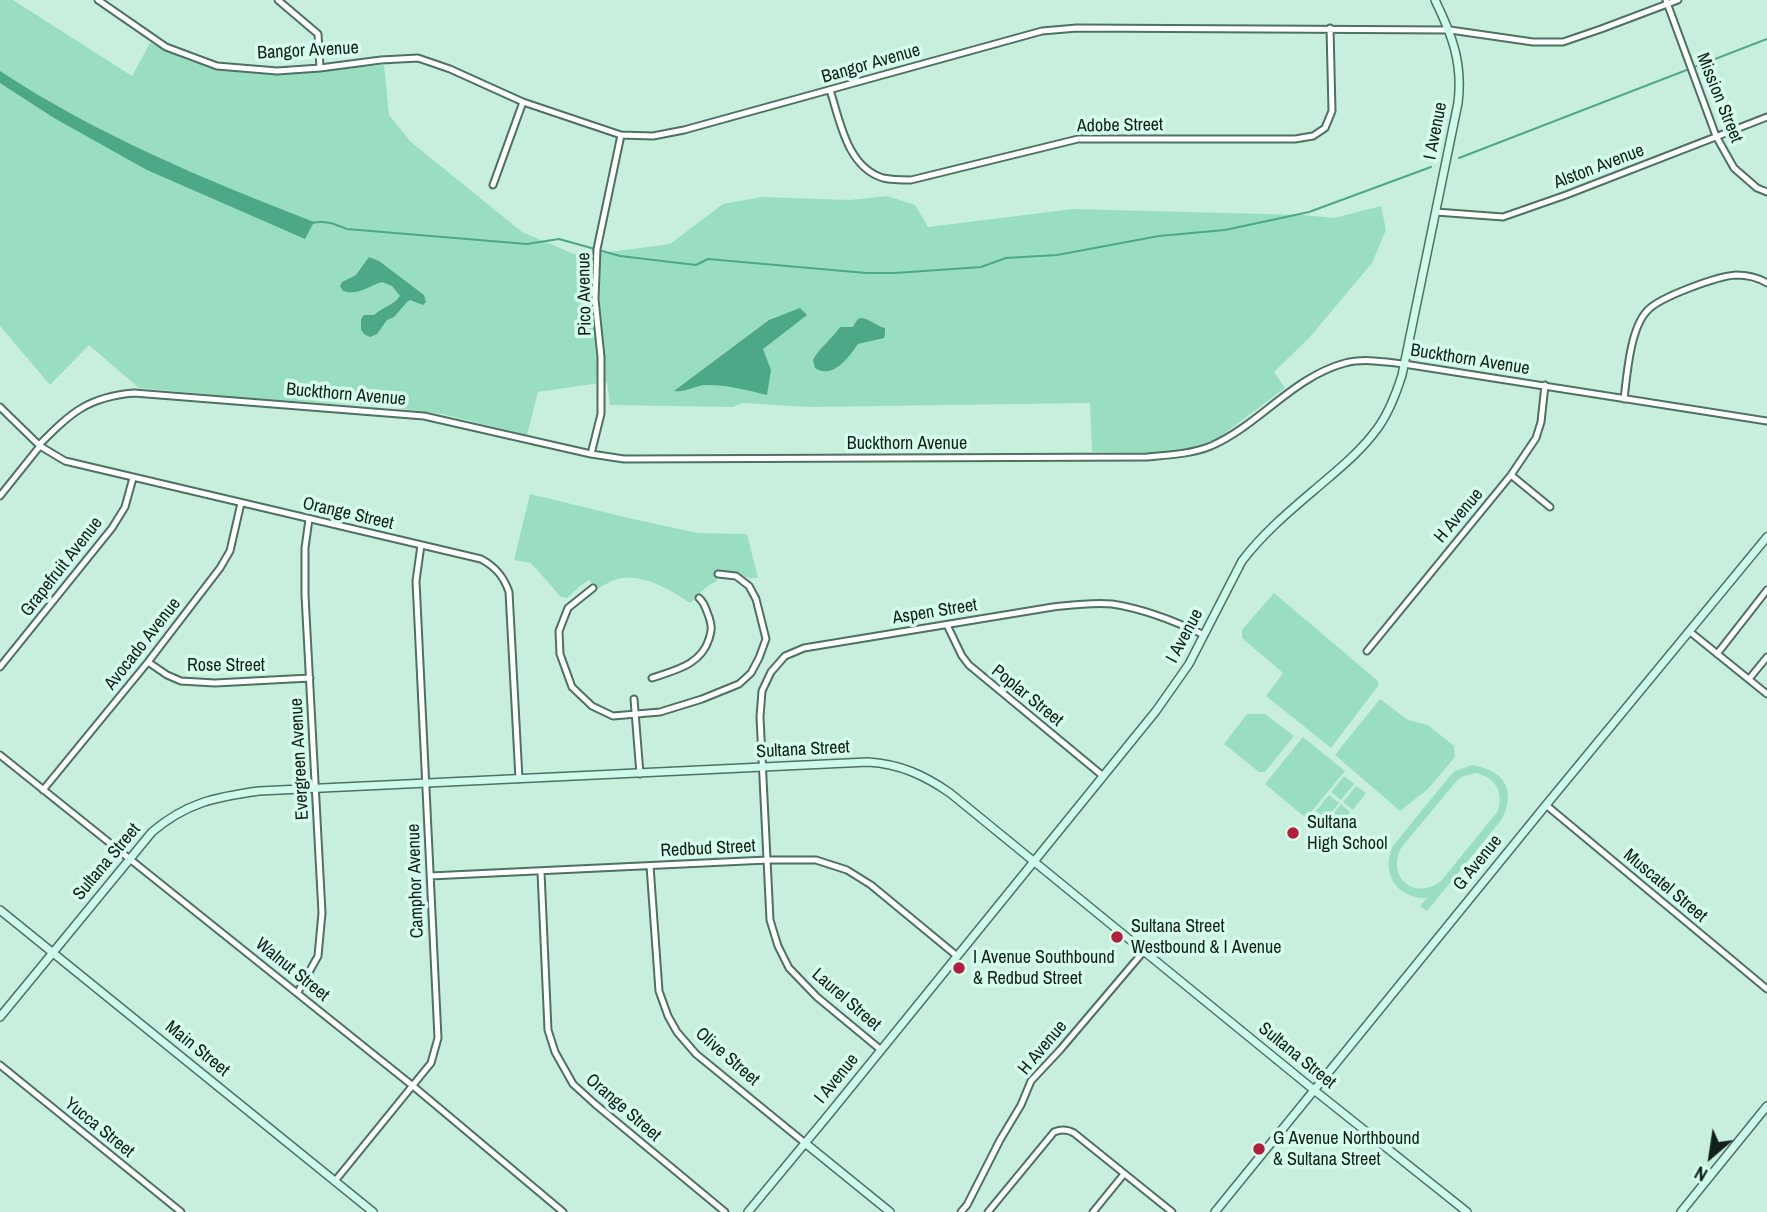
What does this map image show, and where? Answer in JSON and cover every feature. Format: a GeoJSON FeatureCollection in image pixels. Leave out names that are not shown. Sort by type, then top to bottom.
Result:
{"type":"FeatureCollection","features":[{"type":"Feature","properties":{"kind":"street","name":"Bangor Avenue"},"geometry":{"type":"LineString","coordinates":[[98,0],[166,47],[217,66],[277,71],[418,58],[450,69],[523,102],[621,135],[653,136],[684,130],[1042,31],[1077,28],[1450,30],[1533,43],[1563,41],[1678,0]]}},
{"type":"Feature","properties":{"kind":"street"},"geometry":{"type":"LineString","coordinates":[[278,0],[317,34],[320,68]]}},
{"type":"Feature","properties":{"kind":"street","name":"I Avenue"},"geometry":{"type":"LineString","coordinates":[[748,1212],[1175,686],[1242,561],[1281,519],[1356,453],[1377,429],[1394,399],[1405,364],[1460,90],[1457,57],[1450,30],[1435,0]]}},
{"type":"Feature","properties":{"kind":"street","name":"Mission Street"},"geometry":{"type":"LineString","coordinates":[[1667,2],[1716,136],[1734,168],[1757,188],[1767,192]]}},
{"type":"Feature","properties":{"kind":"street","name":"Adobe Street"},"geometry":{"type":"LineString","coordinates":[[830,90],[847,144],[858,161],[872,174],[886,179],[911,180],[1078,139],[1295,139],[1313,136],[1325,128],[1332,111],[1330,28]]}},
{"type":"Feature","properties":{"kind":"street"},"geometry":{"type":"LineString","coordinates":[[493,185],[523,102]]}},
{"type":"Feature","properties":{"kind":"street","name":"Alston Avenue"},"geometry":{"type":"LineString","coordinates":[[1436,212],[1503,217],[1767,117]]}},
{"type":"Feature","properties":{"kind":"street","name":"Pico Avenue"},"geometry":{"type":"LineString","coordinates":[[592,454],[601,414],[601,357],[595,299],[597,249],[621,135]]}},
{"type":"Feature","properties":{"kind":"street"},"geometry":{"type":"LineString","coordinates":[[1624,399],[1633,335],[1647,311],[1676,292],[1733,275],[1755,276],[1767,283]]}},
{"type":"Feature","properties":{"kind":"street","name":"Buckthorn Avenue"},"geometry":{"type":"LineString","coordinates":[[0,496],[39,445],[65,418],[89,403],[134,393],[424,416],[592,454],[638,459],[1174,455],[1209,447],[1223,440],[1302,383],[1330,368],[1361,361],[1405,364],[1767,421]]}},
{"type":"Feature","properties":{"kind":"street","name":"H Avenue"},"geometry":{"type":"LineString","coordinates":[[1367,651],[1511,475],[1536,438],[1541,422],[1545,385]]}},
{"type":"Feature","properties":{"kind":"street","name":"Orange Street"},"geometry":{"type":"LineString","coordinates":[[0,407],[39,445],[65,461],[481,559],[496,569],[505,580],[509,592],[519,779]]}},
{"type":"Feature","properties":{"kind":"street"},"geometry":{"type":"LineString","coordinates":[[1511,475],[1550,508]]}},
{"type":"Feature","properties":{"kind":"street","name":"Grapefruit Avenue"},"geometry":{"type":"LineString","coordinates":[[0,667],[112,528],[125,507],[133,478]]}},
{"type":"Feature","properties":{"kind":"street","name":"Avocado Avenue"},"geometry":{"type":"LineString","coordinates":[[43,790],[148,662],[225,560],[230,551],[241,503]]}},
{"type":"Feature","properties":{"kind":"street","name":"Evergreen Avenue"},"geometry":{"type":"LineString","coordinates":[[298,992],[318,956],[322,913],[305,595],[305,548],[309,519]]}},
{"type":"Feature","properties":{"kind":"street","name":"G Avenue"},"geometry":{"type":"LineString","coordinates":[[1215,1212],[1767,537]]}},
{"type":"Feature","properties":{"kind":"street","name":"Camphor Avenue"},"geometry":{"type":"LineString","coordinates":[[335,1181],[431,1063],[438,1038],[415,581],[421,545]]}},
{"type":"Feature","properties":{"kind":"street"},"geometry":{"type":"LineString","coordinates":[[593,588],[568,608],[559,631],[559,654],[572,687],[592,706],[613,716],[660,712],[739,684],[751,673],[766,639],[756,599],[748,586],[736,576],[718,574]]}},
{"type":"Feature","properties":{"kind":"street"},"geometry":{"type":"LineString","coordinates":[[1717,654],[1767,590]]}},
{"type":"Feature","properties":{"kind":"street"},"geometry":{"type":"LineString","coordinates":[[652,678],[688,665],[707,647],[713,627],[703,601],[699,598]]}},
{"type":"Feature","properties":{"kind":"street","name":"Aspen Street"},"geometry":{"type":"LineString","coordinates":[[762,767],[762,691],[771,672],[785,656],[804,648],[1052,607],[1085,604],[1110,604],[1145,611],[1204,635]]}},
{"type":"Feature","properties":{"kind":"street","name":"Poplar Street"},"geometry":{"type":"LineString","coordinates":[[947,625],[969,665],[1103,776]]}},
{"type":"Feature","properties":{"kind":"street"},"geometry":{"type":"LineString","coordinates":[[1689,631],[1767,694]]}},
{"type":"Feature","properties":{"kind":"street"},"geometry":{"type":"LineString","coordinates":[[1749,680],[1767,657]]}},
{"type":"Feature","properties":{"kind":"street","name":"Rose Street"},"geometry":{"type":"LineString","coordinates":[[148,662],[181,681],[215,683],[310,678]]}},
{"type":"Feature","properties":{"kind":"street"},"geometry":{"type":"LineString","coordinates":[[634,699],[640,774]]}},
{"type":"Feature","properties":{"kind":"street","name":"Walnut Street"},"geometry":{"type":"LineString","coordinates":[[0,755],[298,992],[563,1212]]}},
{"type":"Feature","properties":{"kind":"street","name":"Sultana Street"},"geometry":{"type":"LineString","coordinates":[[0,1017],[152,832],[188,808],[204,801],[259,791],[868,762],[913,771],[950,793],[1467,1212]]}},
{"type":"Feature","properties":{"kind":"street","name":"Laurel Street"},"geometry":{"type":"LineString","coordinates":[[762,767],[770,920],[778,946],[789,968],[817,998],[881,1050]]}},
{"type":"Feature","properties":{"kind":"street","name":"Muscatel Street"},"geometry":{"type":"LineString","coordinates":[[1546,805],[1767,989]]}},
{"type":"Feature","properties":{"kind":"street","name":"Redbud Street"},"geometry":{"type":"LineString","coordinates":[[430,877],[767,860],[816,860],[847,870],[871,885],[957,956]]}},
{"type":"Feature","properties":{"kind":"street","name":"Olive Street"},"geometry":{"type":"LineString","coordinates":[[650,866],[659,991],[677,1032],[696,1054],[890,1212]]}},
{"type":"Feature","properties":{"kind":"street","name":"Orange Street"},"geometry":{"type":"LineString","coordinates":[[541,872],[548,1030],[555,1052],[573,1084],[594,1104],[725,1212]]}},
{"type":"Feature","properties":{"kind":"street","name":"Main Street"},"geometry":{"type":"LineString","coordinates":[[0,910],[373,1212]]}},
{"type":"Feature","properties":{"kind":"street","name":"H Avenue"},"geometry":{"type":"LineString","coordinates":[[961,1212],[1021,1105],[1031,1081],[1144,951]]}},
{"type":"Feature","properties":{"kind":"street","name":"Yucca Street"},"geometry":{"type":"LineString","coordinates":[[0,1065],[181,1212]]}},
{"type":"Feature","properties":{"kind":"street"},"geometry":{"type":"LineString","coordinates":[[1681,1212],[1767,1106]]}},
{"type":"Feature","properties":{"kind":"street"},"geometry":{"type":"LineString","coordinates":[[988,1212],[1054,1132],[1060,1129],[1074,1133],[1172,1212]]}},
{"type":"Feature","properties":{"kind":"street"},"geometry":{"type":"LineString","coordinates":[[1093,1212],[1124,1174]]}},
{"type":"Feature","properties":{"kind":"shaded area"},"geometry":{"type":"Polygon","coordinates":[[[0,0],[13,0],[132,76],[150,43],[191,62],[236,72],[278,74],[384,65],[389,115],[411,142],[522,232],[579,256],[670,244],[723,204],[762,197],[850,200],[887,196],[915,205],[928,227],[1073,209],[1334,218],[1381,206],[1386,230],[1372,263],[1309,338],[1274,372],[1285,388],[1217,439],[1186,450],[1152,453],[1092,452],[1090,403],[808,407],[743,403],[733,407],[610,405],[607,382],[538,392],[527,435],[442,414],[381,406],[139,388],[89,345],[50,385],[0,326],[0,0]]]}},
{"type":"Feature","properties":{"kind":"shaded area"},"geometry":{"type":"Polygon","coordinates":[[[0,71],[75,116],[153,155],[314,222],[305,239],[147,170],[54,118],[0,83],[0,71]]]}},
{"type":"Feature","properties":{"kind":"shaded area"},"geometry":{"type":"Polygon","coordinates":[[[369,257],[379,261],[424,295],[426,302],[423,305],[410,300],[394,317],[387,320],[377,334],[370,337],[361,330],[361,319],[364,315],[374,315],[400,296],[392,286],[382,282],[358,291],[343,291],[340,286],[342,282],[356,275],[369,257]]]}},
{"type":"Feature","properties":{"kind":"shaded area"},"geometry":{"type":"Polygon","coordinates":[[[800,308],[807,315],[763,349],[771,370],[767,395],[714,385],[674,391],[769,320],[800,308]]]}},
{"type":"Feature","properties":{"kind":"shaded area"},"geometry":{"type":"Polygon","coordinates":[[[860,318],[885,328],[884,338],[858,344],[834,369],[822,371],[815,368],[813,360],[840,327],[853,327],[860,318]]]}},
{"type":"Feature","properties":{"kind":"shaded area"},"geometry":{"type":"Polygon","coordinates":[[[530,494],[698,533],[747,534],[758,578],[715,573],[717,581],[690,603],[655,583],[636,578],[614,580],[597,589],[589,580],[567,598],[561,597],[531,563],[514,560],[530,494]]]}},
{"type":"Feature","properties":{"kind":"shaded area"},"geometry":{"type":"Polygon","coordinates":[[[1274,593],[1378,681],[1378,686],[1331,748],[1266,696],[1283,673],[1242,638],[1242,630],[1274,593]]]}},
{"type":"Feature","properties":{"kind":"shaded area"},"geometry":{"type":"Polygon","coordinates":[[[1380,699],[1408,720],[1428,725],[1454,746],[1455,757],[1428,789],[1400,811],[1335,755],[1380,699]]]}},
{"type":"Feature","properties":{"kind":"shaded area"},"geometry":{"type":"Polygon","coordinates":[[[1247,714],[1265,714],[1294,736],[1265,772],[1259,772],[1224,744],[1247,714]]]}},
{"type":"Feature","properties":{"kind":"shaded area"},"geometry":{"type":"Polygon","coordinates":[[[1303,737],[1345,771],[1306,818],[1265,784],[1303,737]]]}},
{"type":"Feature","properties":{"kind":"shaded area"},"geometry":{"type":"Polygon","coordinates":[[[1472,765],[1492,771],[1504,783],[1508,799],[1502,819],[1427,911],[1420,906],[1427,898],[1407,894],[1394,882],[1390,875],[1389,856],[1393,846],[1455,771],[1472,765]],[[1475,773],[1461,777],[1401,848],[1397,869],[1406,883],[1422,889],[1441,881],[1498,811],[1499,791],[1493,782],[1475,773]]]}},
{"type":"Feature","properties":{"kind":"shaded area"},"geometry":{"type":"Polygon","coordinates":[[[1344,776],[1354,784],[1341,800],[1331,792],[1344,776]]]}},
{"type":"Feature","properties":{"kind":"shaded area"},"geometry":{"type":"Polygon","coordinates":[[[1356,786],[1366,793],[1353,810],[1343,802],[1356,786]]]}},
{"type":"Feature","properties":{"kind":"shaded area"},"geometry":{"type":"Polygon","coordinates":[[[1329,795],[1339,803],[1326,819],[1316,811],[1329,795]]]}},
{"type":"Feature","properties":{"kind":"shaded area"},"geometry":{"type":"Polygon","coordinates":[[[1341,804],[1350,812],[1337,828],[1328,821],[1341,804]]]}},
{"type":"Feature","properties":{"kind":"waterway"},"geometry":{"type":"LineString","coordinates":[[1459,158],[1767,39]]}},
{"type":"Feature","properties":{"kind":"waterway"},"geometry":{"type":"LineString","coordinates":[[312,223],[326,222],[347,229],[527,244],[559,239],[620,256],[696,265],[708,259],[866,273],[895,273],[981,267],[1006,258],[1057,255],[1159,236],[1225,230],[1309,212],[1431,167]]}},
{"type":"Feature","properties":{"kind":"place","name":"Sultana High School"},"geometry":{"type":"Point","coordinates":[1293,833]}},
{"type":"Feature","properties":{"kind":"place","name":"Sultana Street Westbound & I Avenue"},"geometry":{"type":"Point","coordinates":[1117,937]}},
{"type":"Feature","properties":{"kind":"place","name":"I Avenue Southbound & Redbud Street"},"geometry":{"type":"Point","coordinates":[959,968]}},
{"type":"Feature","properties":{"kind":"place","name":"G Avenue Northbound & Sultana Street"},"geometry":{"type":"Point","coordinates":[1259,1149]}}]}
